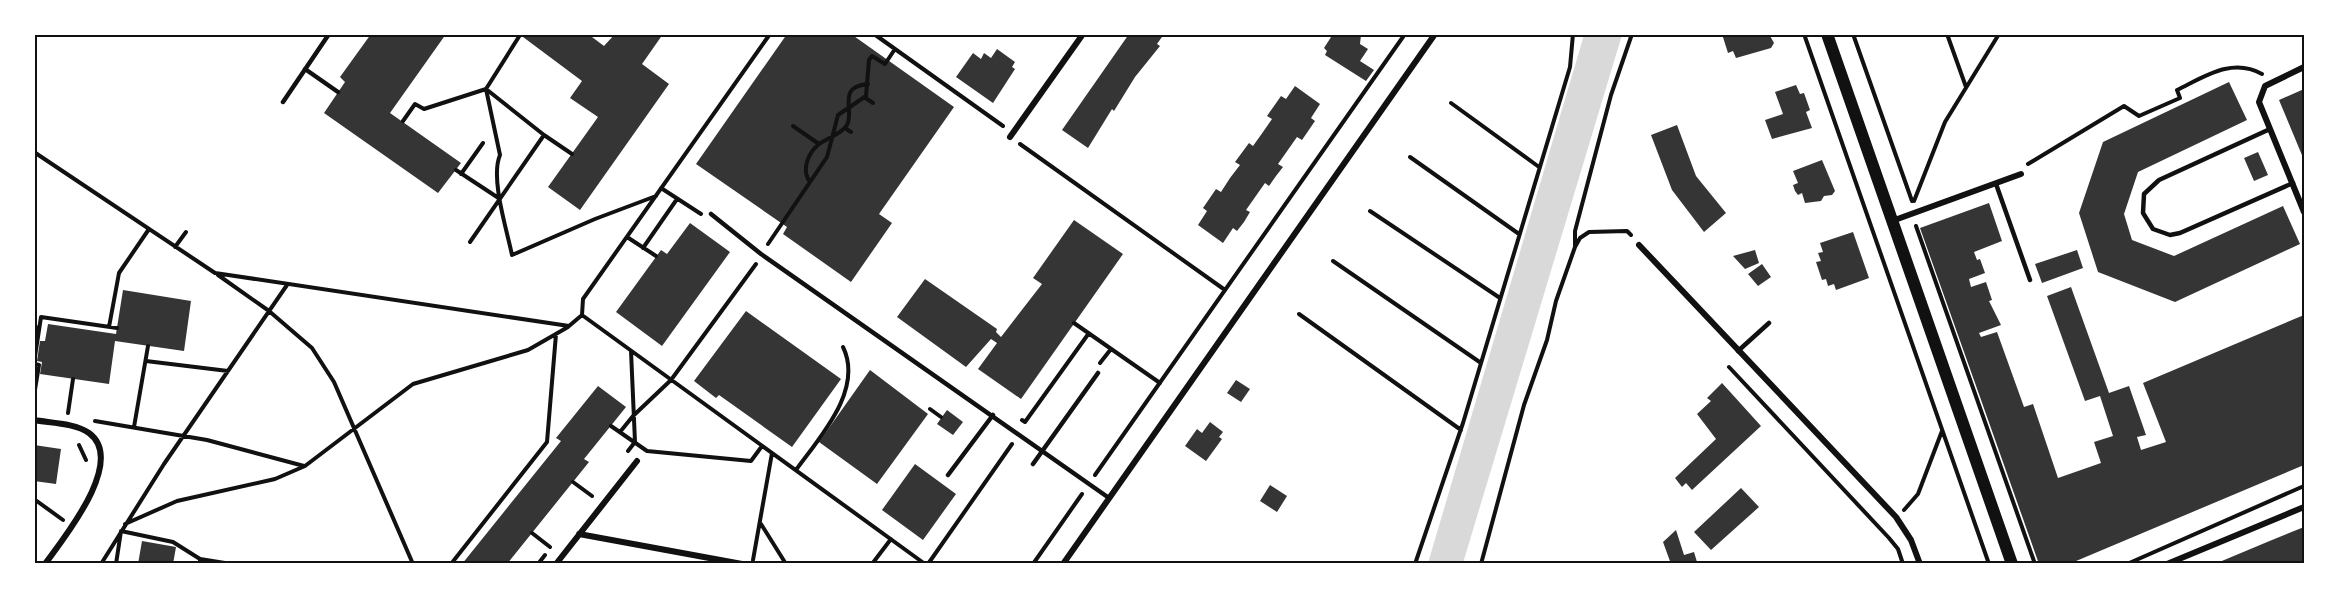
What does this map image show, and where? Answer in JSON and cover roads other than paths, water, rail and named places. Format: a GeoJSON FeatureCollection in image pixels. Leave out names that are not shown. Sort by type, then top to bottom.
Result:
{"type":"FeatureCollection","features":[{"type":"Feature","properties":{"kind":"main road"},"geometry":{"type":"LineString","coordinates":[[1827,34],[2012,564]]}},
{"type":"Feature","properties":{"kind":"street"},"geometry":{"type":"LineString","coordinates":[[1010,137],[1083,34]]}},
{"type":"Feature","properties":{"kind":"street"},"geometry":{"type":"LineString","coordinates":[[1063,564],[1435,34]]}},
{"type":"Feature","properties":{"kind":"street"},"geometry":{"type":"LineString","coordinates":[[2304,67],[2271,82],[2262,91],[2259,102],[2304,212]]}},
{"type":"Feature","properties":{"kind":"street"},"geometry":{"type":"LineString","coordinates":[[1892,222],[2020,174]]}},
{"type":"Feature","properties":{"kind":"street"},"geometry":{"type":"LineString","coordinates":[[1639,245],[1896,517],[1911,540],[1920,564]]}},
{"type":"Feature","properties":{"kind":"street"},"geometry":{"type":"LineString","coordinates":[[34,420],[82,429],[91,434],[100,455],[100,471],[87,502],[45,564]]}},
{"type":"Feature","properties":{"kind":"street"},"geometry":{"type":"LineString","coordinates":[[556,564],[637,461]]}},
{"type":"Feature","properties":{"kind":"street"},"geometry":{"type":"LineString","coordinates":[[2167,564],[2304,507]]}},
{"type":"Feature","properties":{"kind":"street"},"geometry":{"type":"LineString","coordinates":[[579,534],[742,564]]}},
{"type":"Feature","properties":{"kind":"lane"},"geometry":{"type":"LineString","coordinates":[[283,102],[329,34]]}},
{"type":"Feature","properties":{"kind":"lane"},"geometry":{"type":"LineString","coordinates":[[305,69],[338,92]]}},
{"type":"Feature","properties":{"kind":"lane"},"geometry":{"type":"LineString","coordinates":[[2270,129],[2159,180],[2144,194],[2143,213],[2153,229],[2170,235],[2180,233],[2293,183]]}},
{"type":"Feature","properties":{"kind":"lane"},"geometry":{"type":"LineString","coordinates":[[1996,183],[2030,280]]}},
{"type":"Feature","properties":{"kind":"lane"},"geometry":{"type":"LineString","coordinates":[[711,214],[762,254],[1109,498]]}},
{"type":"Feature","properties":{"kind":"lane"},"geometry":{"type":"LineString","coordinates":[[1738,351],[1769,323]]}},
{"type":"Feature","properties":{"kind":"lane"},"geometry":{"type":"LineString","coordinates":[[1033,464],[1098,373]]}},
{"type":"Feature","properties":{"kind":"lane"},"geometry":{"type":"LineString","coordinates":[[948,476],[993,415]]}}]}
